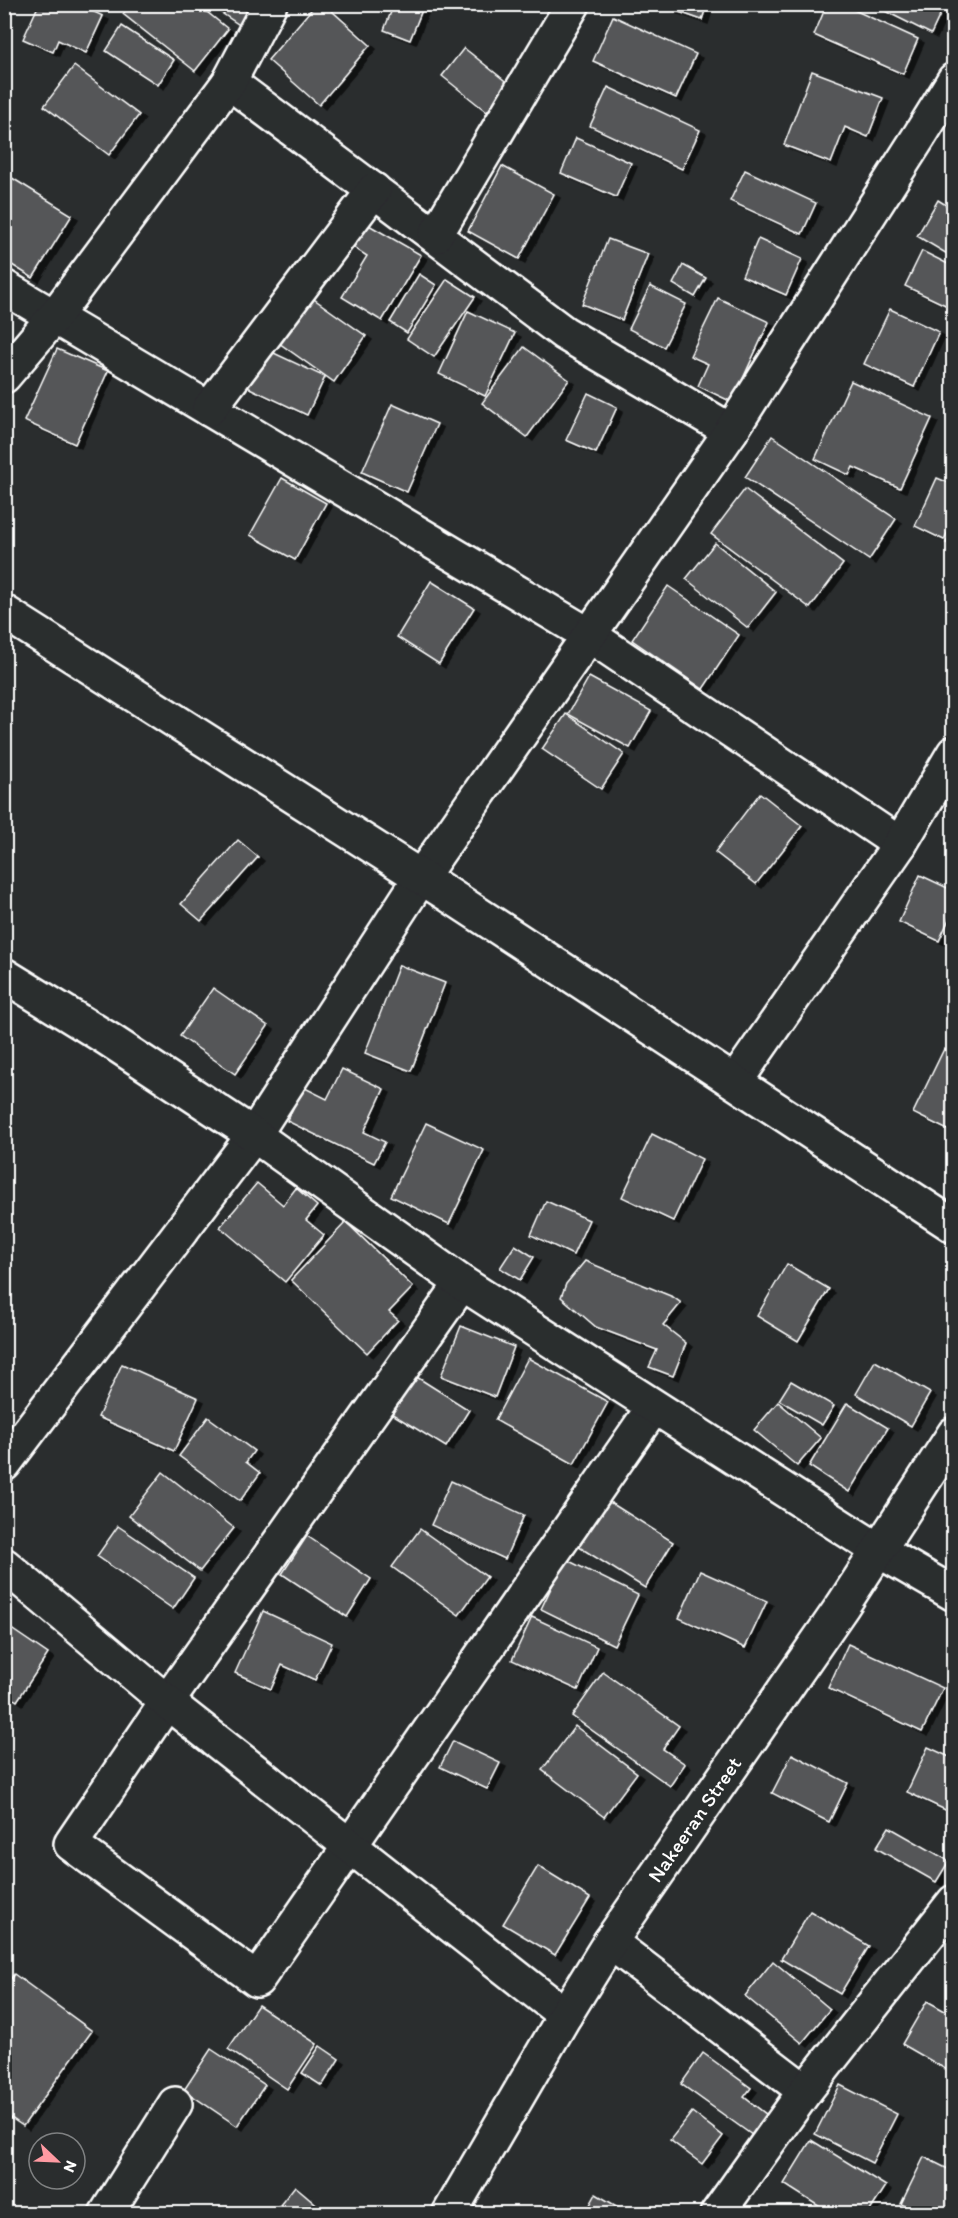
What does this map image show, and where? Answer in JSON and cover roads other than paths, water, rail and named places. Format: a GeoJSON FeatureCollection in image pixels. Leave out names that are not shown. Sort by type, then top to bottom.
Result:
{"type":"FeatureCollection","features":[{"type":"Feature","properties":{"kind":"street"},"geometry":{"type":"LineString","coordinates":[[4,376],[54,317],[230,81],[270,4]]}},
{"type":"Feature","properties":{"kind":"street"},"geometry":{"type":"LineString","coordinates":[[435,236],[573,4]]}},
{"type":"Feature","properties":{"kind":"street"},"geometry":{"type":"LineString","coordinates":[[4,1464],[254,1136],[421,877],[731,431],[954,80]]}},
{"type":"Feature","properties":{"kind":"street"},"geometry":{"type":"LineString","coordinates":[[230,81],[564,333],[731,431]]}},
{"type":"Feature","properties":{"kind":"street"},"geometry":{"type":"LineString","coordinates":[[208,409],[374,190]]}},
{"type":"Feature","properties":{"kind":"street"},"geometry":{"type":"LineString","coordinates":[[4,287],[589,635],[900,844]]}},
{"type":"Feature","properties":{"kind":"street"},"geometry":{"type":"LineString","coordinates":[[4,612],[421,877],[954,1226]]}},
{"type":"Feature","properties":{"kind":"street"},"geometry":{"type":"LineString","coordinates":[[735,1083],[900,844],[954,753]]}},
{"type":"Feature","properties":{"kind":"street"},"geometry":{"type":"LineString","coordinates":[[4,975],[108,1039],[254,1136],[462,1283],[653,1408],[878,1550],[954,1594]]}},
{"type":"Feature","properties":{"kind":"street"},"geometry":{"type":"LineString","coordinates":[[462,1283],[167,1702],[71,1844],[258,1980],[653,1408]]}},
{"type":"Feature","properties":{"kind":"street","name":"Nakeeran Street"},"geometry":{"type":"LineString","coordinates":[[449,2214],[610,1942],[836,1614],[954,1434]]}},
{"type":"Feature","properties":{"kind":"street"},"geometry":{"type":"LineString","coordinates":[[4,1565],[167,1702],[565,2015]]}},
{"type":"Feature","properties":{"kind":"street"},"geometry":{"type":"LineString","coordinates":[[717,2214],[805,2091],[954,1902]]}},
{"type":"Feature","properties":{"kind":"street"},"geometry":{"type":"LineString","coordinates":[[610,1942],[805,2091]]}},
{"type":"Feature","properties":{"kind":"street"},"geometry":{"type":"LineString","coordinates":[[106,2214],[175,2104]]}}]}
